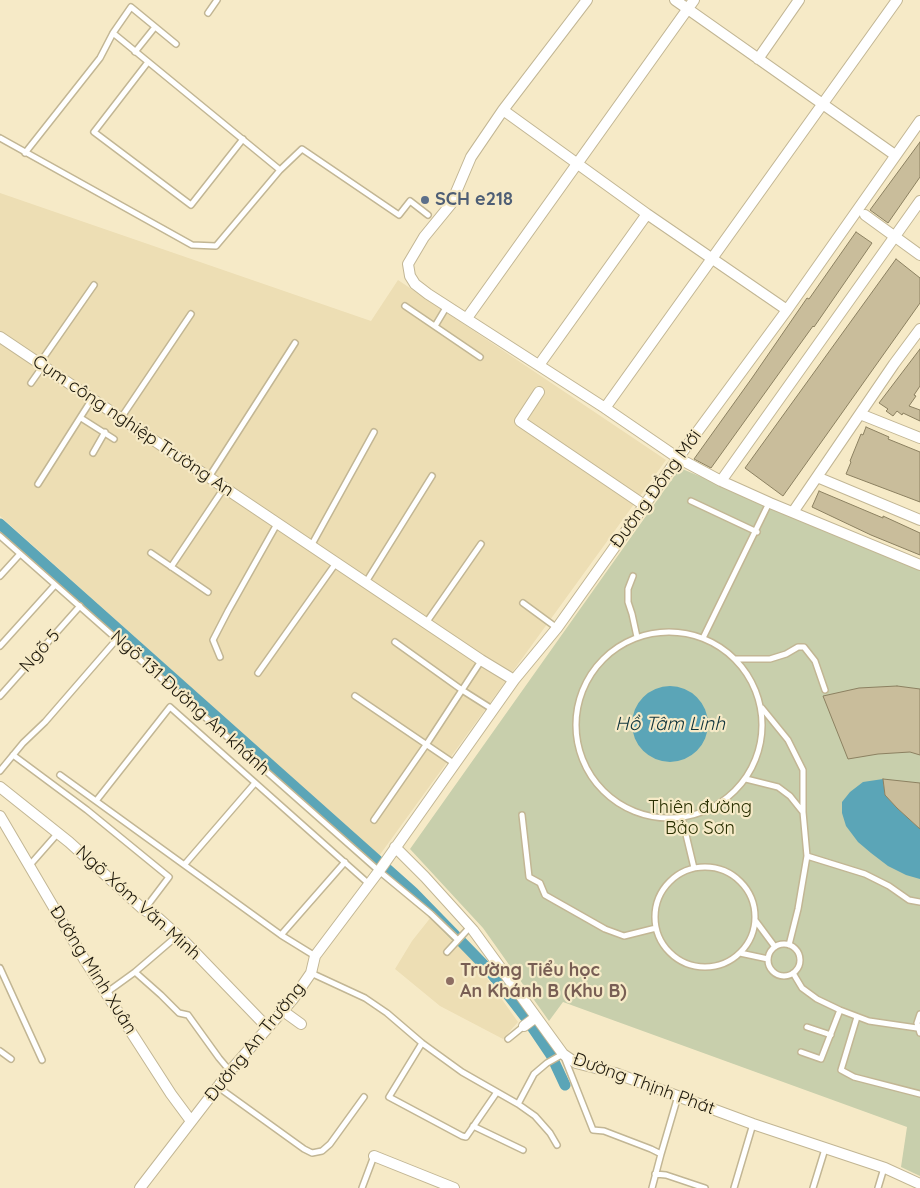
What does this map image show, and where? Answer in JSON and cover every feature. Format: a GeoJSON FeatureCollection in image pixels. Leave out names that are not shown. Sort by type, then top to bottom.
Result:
{"type":"FeatureCollection","features":[{"type":"Feature","properties":{"kind":"street"},"geometry":{"type":"LineString","coordinates":[[587,0],[503,110],[471,157],[450,204],[424,237],[408,264],[410,276],[415,284],[539,364],[678,458],[721,481],[770,503],[920,565]]}},
{"type":"Feature","properties":{"kind":"street"},"geometry":{"type":"LineString","coordinates":[[675,0],[895,155]]}},
{"type":"Feature","properties":{"kind":"street"},"geometry":{"type":"LineString","coordinates":[[467,318],[694,0]]}},
{"type":"Feature","properties":{"kind":"street"},"geometry":{"type":"LineString","coordinates":[[758,60],[799,0]]}},
{"type":"Feature","properties":{"kind":"street"},"geometry":{"type":"LineString","coordinates":[[605,408],[822,103],[898,0]]}},
{"type":"Feature","properties":{"kind":"street"},"geometry":{"type":"LineString","coordinates":[[503,110],[647,214],[787,310]]}},
{"type":"Feature","properties":{"kind":"street","name":"Đường Đồng Mới"},"geometry":{"type":"LineString","coordinates":[[380,869],[492,709],[557,628],[644,505],[787,310],[920,121]]}},
{"type":"Feature","properties":{"kind":"street"},"geometry":{"type":"LineString","coordinates":[[721,481],[920,201]]}},
{"type":"Feature","properties":{"kind":"street"},"geometry":{"type":"LineString","coordinates":[[539,364],[647,214]]}},
{"type":"Feature","properties":{"kind":"street"},"geometry":{"type":"LineString","coordinates":[[865,215],[920,255]]}},
{"type":"Feature","properties":{"kind":"street"},"geometry":{"type":"LineString","coordinates":[[793,512],[920,329]]}},
{"type":"Feature","properties":{"kind":"street","name":"Cụm công nghiệp Trường An"},"geometry":{"type":"LineString","coordinates":[[0,337],[276,522]]}},
{"type":"Feature","properties":{"kind":"street"},"geometry":{"type":"LineString","coordinates":[[539,392],[520,422],[644,505]]}},
{"type":"Feature","properties":{"kind":"street"},"geometry":{"type":"LineString","coordinates":[[860,414],[920,438]]}},
{"type":"Feature","properties":{"kind":"street"},"geometry":{"type":"LineString","coordinates":[[817,477],[920,520]]}},
{"type":"Feature","properties":{"kind":"street"},"geometry":{"type":"LineString","coordinates":[[276,522],[481,660],[514,680]]}},
{"type":"Feature","properties":{"kind":"street","name":"Ngõ Xóm Văn Minh"},"geometry":{"type":"LineString","coordinates":[[0,787],[58,833],[144,910],[156,916],[268,1028]]}},
{"type":"Feature","properties":{"kind":"street","name":"Đường Minh Xuân"},"geometry":{"type":"LineString","coordinates":[[0,816],[28,866],[106,993],[190,1121]]}},
{"type":"Feature","properties":{"kind":"street","name":"Đường Thịnh Phát"},"geometry":{"type":"LineString","coordinates":[[392,851],[470,927],[530,1022],[560,1055],[576,1063],[616,1073],[752,1124],[884,1168],[920,1184]]}},
{"type":"Feature","properties":{"kind":"street","name":"Đường An Trường"},"geometry":{"type":"LineString","coordinates":[[140,1188],[230,1071],[283,1011],[311,973],[315,956],[380,869]]}},
{"type":"Feature","properties":{"kind":"street"},"geometry":{"type":"LineString","coordinates":[[283,1011],[301,1024]]}},
{"type":"Feature","properties":{"kind":"street"},"geometry":{"type":"LineString","coordinates":[[374,1156],[454,1188]]}},
{"type":"Feature","properties":{"kind":"lane"},"geometry":{"type":"LineString","coordinates":[[208,13],[218,0]]}},
{"type":"Feature","properties":{"kind":"lane"},"geometry":{"type":"LineString","coordinates":[[25,153],[100,58],[112,33],[131,7],[176,44]]}},
{"type":"Feature","properties":{"kind":"lane"},"geometry":{"type":"LineString","coordinates":[[136,52],[155,27]]}},
{"type":"Feature","properties":{"kind":"lane"},"geometry":{"type":"LineString","coordinates":[[112,33],[280,170]]}},
{"type":"Feature","properties":{"kind":"lane"},"geometry":{"type":"LineString","coordinates":[[148,62],[94,132],[191,205],[243,139]]}},
{"type":"Feature","properties":{"kind":"lane"},"geometry":{"type":"LineString","coordinates":[[0,138],[192,245],[216,246],[280,170],[302,149],[399,215],[410,202],[428,215]]}},
{"type":"Feature","properties":{"kind":"lane"},"geometry":{"type":"LineString","coordinates":[[31,383],[94,284]]}},
{"type":"Feature","properties":{"kind":"lane"},"geometry":{"type":"LineString","coordinates":[[405,306],[480,358]]}},
{"type":"Feature","properties":{"kind":"lane"},"geometry":{"type":"LineString","coordinates":[[435,326],[448,306]]}},
{"type":"Feature","properties":{"kind":"lane"},"geometry":{"type":"LineString","coordinates":[[121,418],[191,314]]}},
{"type":"Feature","properties":{"kind":"lane"},"geometry":{"type":"LineString","coordinates":[[209,477],[296,343]]}},
{"type":"Feature","properties":{"kind":"lane"},"geometry":{"type":"LineString","coordinates":[[38,484],[92,399]]}},
{"type":"Feature","properties":{"kind":"lane"},"geometry":{"type":"LineString","coordinates":[[80,418],[114,439]]}},
{"type":"Feature","properties":{"kind":"lane"},"geometry":{"type":"LineString","coordinates":[[93,453],[105,432]]}},
{"type":"Feature","properties":{"kind":"lane"},"geometry":{"type":"LineString","coordinates":[[311,546],[374,432]]}},
{"type":"Feature","properties":{"kind":"lane"},"geometry":{"type":"LineString","coordinates":[[366,582],[432,476]]}},
{"type":"Feature","properties":{"kind":"lane"},"geometry":{"type":"LineString","coordinates":[[171,567],[224,488]]}},
{"type":"Feature","properties":{"kind":"lane"},"geometry":{"type":"LineString","coordinates":[[691,501],[757,532]]}},
{"type":"Feature","properties":{"kind":"lane"},"geometry":{"type":"LineString","coordinates":[[703,638],[770,503]]}},
{"type":"Feature","properties":{"kind":"lane"},"geometry":{"type":"LineString","coordinates":[[220,657],[213,640],[276,522]]}},
{"type":"Feature","properties":{"kind":"lane","name":"Ngõ 131 Đường An khánh"},"geometry":{"type":"LineString","coordinates":[[0,536],[380,869],[458,940]]}},
{"type":"Feature","properties":{"kind":"lane"},"geometry":{"type":"LineString","coordinates":[[426,623],[481,544]]}},
{"type":"Feature","properties":{"kind":"lane"},"geometry":{"type":"LineString","coordinates":[[151,553],[208,592]]}},
{"type":"Feature","properties":{"kind":"lane"},"geometry":{"type":"LineString","coordinates":[[0,576],[20,554]]}},
{"type":"Feature","properties":{"kind":"lane"},"geometry":{"type":"LineString","coordinates":[[258,673],[336,563]]}},
{"type":"Feature","properties":{"kind":"lane"},"geometry":{"type":"LineString","coordinates":[[633,576],[628,589],[628,602],[637,637]]}},
{"type":"Feature","properties":{"kind":"lane"},"geometry":{"type":"LineString","coordinates":[[0,646],[55,585]]}},
{"type":"Feature","properties":{"kind":"lane"},"geometry":{"type":"LineString","coordinates":[[523,603],[557,628]]}},
{"type":"Feature","properties":{"kind":"lane","name":"Ngõ 5"},"geometry":{"type":"LineString","coordinates":[[0,696],[80,606]]}},
{"type":"Feature","properties":{"kind":"lane"},"geometry":{"type":"LineString","coordinates":[[761,706],[761,744],[746,779],[738,789],[718,805],[707,811],[682,818],[670,819],[644,815],[616,802],[593,779],[577,744],[577,706],[586,682],[600,661],[620,645],[637,637],[656,632],[681,632],[703,638],[717,645],[735,659],[752,682],[761,706],[788,740],[803,770],[802,812],[807,856],[798,909],[789,945]]}},
{"type":"Feature","properties":{"kind":"lane"},"geometry":{"type":"LineString","coordinates":[[0,771],[117,639]]}},
{"type":"Feature","properties":{"kind":"lane"},"geometry":{"type":"LineString","coordinates":[[395,642],[492,709]]}},
{"type":"Feature","properties":{"kind":"lane"},"geometry":{"type":"LineString","coordinates":[[735,659],[770,659],[786,654],[798,647],[804,647],[815,661],[825,690]]}},
{"type":"Feature","properties":{"kind":"lane"},"geometry":{"type":"LineString","coordinates":[[374,820],[426,745],[481,660]]}},
{"type":"Feature","properties":{"kind":"lane"},"geometry":{"type":"LineString","coordinates":[[355,696],[455,764]]}},
{"type":"Feature","properties":{"kind":"lane"},"geometry":{"type":"LineString","coordinates":[[96,801],[170,707],[369,884]]}},
{"type":"Feature","properties":{"kind":"lane"},"geometry":{"type":"LineString","coordinates":[[13,755],[87,810],[169,877],[144,910]]}},
{"type":"Feature","properties":{"kind":"lane"},"geometry":{"type":"LineString","coordinates":[[60,775],[281,935],[315,956]]}},
{"type":"Feature","properties":{"kind":"lane"},"geometry":{"type":"LineString","coordinates":[[746,779],[778,788],[790,796],[802,812]]}},
{"type":"Feature","properties":{"kind":"lane"},"geometry":{"type":"LineString","coordinates":[[185,864],[255,783]]}},
{"type":"Feature","properties":{"kind":"lane"},"geometry":{"type":"LineString","coordinates":[[522,815],[529,877],[540,883],[545,895],[597,925],[624,936],[656,928]]}},
{"type":"Feature","properties":{"kind":"lane"},"geometry":{"type":"LineString","coordinates":[[682,818],[694,868]]}},
{"type":"Feature","properties":{"kind":"lane"},"geometry":{"type":"LineString","coordinates":[[28,866],[58,833]]}},
{"type":"Feature","properties":{"kind":"lane"},"geometry":{"type":"LineString","coordinates":[[807,856],[865,874],[889,886],[909,900],[920,902]]}},
{"type":"Feature","properties":{"kind":"lane"},"geometry":{"type":"LineString","coordinates":[[281,935],[344,862]]}},
{"type":"Feature","properties":{"kind":"lane"},"geometry":{"type":"LineString","coordinates":[[694,868],[721,870],[737,879],[744,886],[752,902],[755,920],[751,938],[733,959],[716,966],[689,964],[673,955],[666,948],[656,928],[656,905],[664,888],[677,876],[694,868]]}},
{"type":"Feature","properties":{"kind":"lane"},"geometry":{"type":"LineString","coordinates":[[755,920],[775,947]]}},
{"type":"Feature","properties":{"kind":"lane"},"geometry":{"type":"LineString","coordinates":[[447,952],[470,927]]}},
{"type":"Feature","properties":{"kind":"lane"},"geometry":{"type":"LineString","coordinates":[[106,993],[135,972],[177,936]]}},
{"type":"Feature","properties":{"kind":"lane"},"geometry":{"type":"LineString","coordinates":[[789,945],[799,955],[799,965],[793,973],[783,976],[771,969],[768,959],[771,950],[775,947],[789,945]]}},
{"type":"Feature","properties":{"kind":"lane"},"geometry":{"type":"LineString","coordinates":[[740,953],[768,959]]}},
{"type":"Feature","properties":{"kind":"lane"},"geometry":{"type":"LineString","coordinates":[[0,968],[42,1060]]}},
{"type":"Feature","properties":{"kind":"lane"},"geometry":{"type":"LineString","coordinates":[[135,972],[161,994],[179,1013],[188,1015],[230,1071]]}},
{"type":"Feature","properties":{"kind":"lane"},"geometry":{"type":"LineString","coordinates":[[311,973],[365,998],[462,1072],[518,1104],[535,1116],[550,1133],[557,1146]]}},
{"type":"Feature","properties":{"kind":"lane"},"geometry":{"type":"LineString","coordinates":[[793,973],[802,988],[840,1010],[869,1021],[919,1031],[918,1018],[920,1014]]}},
{"type":"Feature","properties":{"kind":"lane"},"geometry":{"type":"LineString","coordinates":[[801,1052],[822,1059],[840,1010]]}},
{"type":"Feature","properties":{"kind":"lane"},"geometry":{"type":"LineString","coordinates":[[857,1017],[842,1070],[854,1077],[920,1094]]}},
{"type":"Feature","properties":{"kind":"lane"},"geometry":{"type":"LineString","coordinates":[[508,1039],[530,1022]]}},
{"type":"Feature","properties":{"kind":"lane"},"geometry":{"type":"LineString","coordinates":[[807,1027],[830,1036]]}},
{"type":"Feature","properties":{"kind":"lane"},"geometry":{"type":"LineString","coordinates":[[422,1043],[389,1097],[466,1137],[497,1092]]}},
{"type":"Feature","properties":{"kind":"lane"},"geometry":{"type":"LineString","coordinates":[[0,1051],[11,1060]]}},
{"type":"Feature","properties":{"kind":"lane"},"geometry":{"type":"LineString","coordinates":[[518,1104],[534,1074],[550,1060],[560,1055],[593,1130],[604,1131],[660,1154]]}},
{"type":"Feature","properties":{"kind":"lane"},"geometry":{"type":"LineString","coordinates":[[218,1087],[312,1153],[322,1151],[330,1144],[364,1098]]}},
{"type":"Feature","properties":{"kind":"lane"},"geometry":{"type":"LineString","coordinates":[[652,1188],[660,1154],[678,1096]]}},
{"type":"Feature","properties":{"kind":"lane"},"geometry":{"type":"LineString","coordinates":[[734,1188],[752,1124]]}},
{"type":"Feature","properties":{"kind":"lane"},"geometry":{"type":"LineString","coordinates":[[473,1126],[523,1150]]}},
{"type":"Feature","properties":{"kind":"lane"},"geometry":{"type":"LineString","coordinates":[[813,1188],[826,1148]]}},
{"type":"Feature","properties":{"kind":"lane"},"geometry":{"type":"LineString","coordinates":[[362,1188],[374,1156]]}},
{"type":"Feature","properties":{"kind":"lane"},"geometry":{"type":"LineString","coordinates":[[878,1188],[884,1168]]}},
{"type":"Feature","properties":{"kind":"lane"},"geometry":{"type":"LineString","coordinates":[[655,1174],[666,1175],[705,1188]]}},
{"type":"Feature","properties":{"kind":"shaded area"},"geometry":{"type":"Polygon","coordinates":[[[0,193],[371,321],[398,280],[666,460],[379,856],[0,516],[0,193]]]}},
{"type":"Feature","properties":{"kind":"shaded area","name":"Trường Tiểu học An Khánh B (Khu B)"},"geometry":{"type":"Polygon","coordinates":[[[431,917],[474,960],[518,1022],[503,1039],[440,1006],[395,969],[412,941],[431,917]]]}},
{"type":"Feature","properties":{"kind":"green space","name":"Thiên đường Bảo Sơn"},"geometry":{"type":"Polygon","coordinates":[[[680,468],[920,568],[920,1176],[901,1167],[907,1127],[563,1002],[549,1021],[483,928],[410,849],[680,468]]]}},
{"type":"Feature","properties":{"kind":"water","name":"Hồ Tâm Linh"},"geometry":{"type":"Polygon","coordinates":[[[670,686],[685,689],[697,697],[705,709],[708,724],[705,739],[697,751],[685,759],[670,762],[655,759],[643,751],[635,739],[632,724],[635,709],[643,697],[655,689],[670,686]]]}},
{"type":"Feature","properties":{"kind":"water"},"geometry":{"type":"Polygon","coordinates":[[[883,779],[885,795],[920,829],[920,879],[906,875],[888,866],[858,842],[846,826],[842,813],[842,802],[850,792],[863,782],[883,779]]]}},
{"type":"Feature","properties":{"kind":"building"},"geometry":{"type":"Polygon","coordinates":[[[920,142],[920,177],[888,223],[870,210],[920,142]]]}},
{"type":"Feature","properties":{"kind":"building"},"geometry":{"type":"Polygon","coordinates":[[[856,232],[872,243],[814,327],[711,468],[694,459],[807,298],[809,299],[856,232]]]}},
{"type":"Feature","properties":{"kind":"building"},"geometry":{"type":"Polygon","coordinates":[[[896,259],[920,278],[920,303],[783,496],[745,468],[896,259]]]}},
{"type":"Feature","properties":{"kind":"building"},"geometry":{"type":"Polygon","coordinates":[[[920,349],[920,386],[909,406],[920,410],[920,421],[903,413],[902,415],[897,411],[893,416],[886,411],[888,409],[879,403],[920,349]]]}},
{"type":"Feature","properties":{"kind":"building"},"geometry":{"type":"Polygon","coordinates":[[[866,427],[889,437],[888,439],[920,452],[920,502],[846,474],[861,434],[863,435],[866,427]]]}},
{"type":"Feature","properties":{"kind":"building"},"geometry":{"type":"Polygon","coordinates":[[[819,491],[920,533],[920,555],[871,535],[812,507],[819,491]]]}},
{"type":"Feature","properties":{"kind":"building"},"geometry":{"type":"Polygon","coordinates":[[[897,686],[920,689],[920,755],[910,752],[878,754],[848,759],[823,696],[859,688],[897,686]]]}},
{"type":"Feature","properties":{"kind":"building"},"geometry":{"type":"Polygon","coordinates":[[[883,779],[920,783],[920,829],[885,795],[883,779]]]}},
{"type":"Feature","properties":{"kind":"waterway"},"geometry":{"type":"LineString","coordinates":[[0,524],[413,892],[488,969],[526,1018],[551,1055],[565,1085]]}},
{"type":"Feature","properties":{"kind":"place","name":"SCH e218"},"geometry":{"type":"Point","coordinates":[425,200]}},
{"type":"Feature","properties":{"kind":"place","name":"Trường Tiểu học An Khánh B (Khu B)"},"geometry":{"type":"Point","coordinates":[450,981]}}]}
